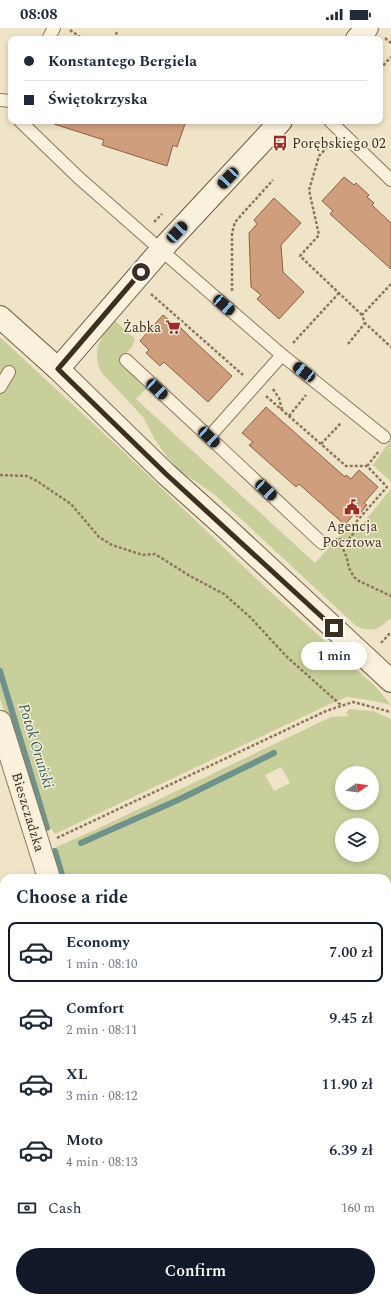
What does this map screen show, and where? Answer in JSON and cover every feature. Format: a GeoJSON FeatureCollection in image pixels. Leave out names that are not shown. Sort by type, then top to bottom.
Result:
{"type":"FeatureCollection","features":[{"type":"Feature","properties":{"kind":"main road"},"geometry":{"type":"LineString","coordinates":[[360,36],[367,28]]}},
{"type":"Feature","properties":{"kind":"main road"},"geometry":{"type":"LineString","coordinates":[[58,369],[160,250],[278,124]]}},
{"type":"Feature","properties":{"kind":"main road"},"geometry":{"type":"LineString","coordinates":[[0,317],[58,369],[166,474],[235,536],[391,682]]}},
{"type":"Feature","properties":{"kind":"main road","name":"Bieszczadzka"},"geometry":{"type":"LineString","coordinates":[[0,722],[47,874]]}},
{"type":"Feature","properties":{"kind":"lane"},"geometry":{"type":"LineString","coordinates":[[23,124],[80,178],[160,250],[282,355],[384,437]]}},
{"type":"Feature","properties":{"kind":"lane"},"geometry":{"type":"LineString","coordinates":[[333,124],[391,180]]}},
{"type":"Feature","properties":{"kind":"lane"},"geometry":{"type":"LineString","coordinates":[[209,437],[282,355]]}},
{"type":"Feature","properties":{"kind":"lane"},"geometry":{"type":"LineString","coordinates":[[126,360],[322,543]]}},
{"type":"Feature","properties":{"kind":"lane"},"geometry":{"type":"LineString","coordinates":[[0,386],[9,372]]}},
{"type":"Feature","properties":{"kind":"path"},"geometry":{"type":"LineString","coordinates":[[68,28],[79,36]]}},
{"type":"Feature","properties":{"kind":"path"},"geometry":{"type":"LineString","coordinates":[[115,36],[116,32]]}},
{"type":"Feature","properties":{"kind":"path"},"geometry":{"type":"LineString","coordinates":[[383,66],[391,57]]}},
{"type":"Feature","properties":{"kind":"path"},"geometry":{"type":"LineString","coordinates":[[334,140],[319,156],[309,190],[319,235],[300,256],[362,315],[365,323],[391,347]]}},
{"type":"Feature","properties":{"kind":"path"},"geometry":{"type":"LineString","coordinates":[[232,295],[232,233],[235,222],[273,180]]}},
{"type":"Feature","properties":{"kind":"path"},"geometry":{"type":"LineString","coordinates":[[362,315],[391,284]]}},
{"type":"Feature","properties":{"kind":"path"},"geometry":{"type":"LineString","coordinates":[[282,355],[339,293]]}},
{"type":"Feature","properties":{"kind":"path"},"geometry":{"type":"LineString","coordinates":[[150,294],[346,466],[367,466],[387,487],[356,522],[356,530],[348,540],[328,538],[322,543]]}},
{"type":"Feature","properties":{"kind":"path"},"geometry":{"type":"LineString","coordinates":[[348,344],[365,323]]}},
{"type":"Feature","properties":{"kind":"path"},"geometry":{"type":"LineString","coordinates":[[265,375],[278,398],[282,410]]}},
{"type":"Feature","properties":{"kind":"path"},"geometry":{"type":"LineString","coordinates":[[289,416],[301,402]]}},
{"type":"Feature","properties":{"kind":"path"},"geometry":{"type":"LineString","coordinates":[[321,444],[333,431]]}},
{"type":"Feature","properties":{"kind":"path"},"geometry":{"type":"LineString","coordinates":[[367,466],[379,451]]}},
{"type":"Feature","properties":{"kind":"path"},"geometry":{"type":"LineString","coordinates":[[0,475],[27,476],[37,481],[71,504],[99,536],[112,545],[143,555],[155,554],[190,576],[224,594],[250,617],[287,657],[342,706]]}},
{"type":"Feature","properties":{"kind":"path"},"geometry":{"type":"LineString","coordinates":[[339,539],[347,558],[349,568],[354,577],[359,581],[391,596]]}},
{"type":"Feature","properties":{"kind":"path"},"geometry":{"type":"LineString","coordinates":[[39,846],[326,711],[353,702],[391,712]]}},
{"type":"Feature","properties":{"kind":"green space"},"geometry":{"type":"Polygon","coordinates":[[[113,319],[135,339],[132,347],[119,361],[146,389],[136,399],[315,563],[352,522],[359,528],[391,489],[391,619],[382,626],[371,630],[356,626],[215,495],[180,471],[155,440],[143,417],[101,372],[98,364],[97,350],[101,338],[113,319]]]}},
{"type":"Feature","properties":{"kind":"green space"},"geometry":{"type":"Polygon","coordinates":[[[0,337],[128,456],[264,586],[377,688],[391,705],[347,697],[55,834],[52,829],[41,830],[0,698],[0,337]]]}},
{"type":"Feature","properties":{"kind":"green space"},"geometry":{"type":"Polygon","coordinates":[[[391,441],[391,482],[373,465],[391,441]]]}},
{"type":"Feature","properties":{"kind":"green space"},"geometry":{"type":"Polygon","coordinates":[[[349,709],[373,711],[391,719],[391,874],[65,874],[56,847],[95,830],[331,717],[349,716],[346,713],[349,709]],[[281,767],[265,775],[274,791],[290,783],[281,767]]]}},
{"type":"Feature","properties":{"kind":"building"},"geometry":{"type":"Polygon","coordinates":[[[54,124],[185,124],[177,147],[173,145],[167,166],[102,145],[104,140],[54,124]]]}},
{"type":"Feature","properties":{"kind":"building"},"geometry":{"type":"Polygon","coordinates":[[[344,177],[354,185],[356,183],[369,195],[367,197],[374,203],[372,205],[391,223],[391,269],[330,214],[333,211],[322,201],[344,177]]]}},
{"type":"Feature","properties":{"kind":"building"},"geometry":{"type":"Polygon","coordinates":[[[274,198],[301,223],[281,245],[283,272],[304,292],[279,319],[257,299],[261,295],[251,287],[249,233],[257,224],[254,220],[274,198]]]}},
{"type":"Feature","properties":{"kind":"building"},"geometry":{"type":"Polygon","coordinates":[[[163,315],[176,326],[178,325],[232,376],[208,402],[164,362],[160,366],[146,353],[149,350],[140,341],[163,315]]]}},
{"type":"Feature","properties":{"kind":"building"},"geometry":{"type":"Polygon","coordinates":[[[266,407],[345,477],[346,475],[351,479],[359,470],[378,487],[364,503],[367,505],[357,517],[354,514],[345,525],[299,484],[296,487],[249,445],[253,442],[242,433],[266,407]]]}},
{"type":"Feature","properties":{"kind":"waterway","name":"Potok Oruński"},"geometry":{"type":"LineString","coordinates":[[0,671],[47,828]]}},
{"type":"Feature","properties":{"kind":"waterway"},"geometry":{"type":"LineString","coordinates":[[81,843],[178,800],[274,753]]}},
{"type":"Feature","properties":{"kind":"waterway","name":"Potok Oruński"},"geometry":{"type":"LineString","coordinates":[[55,851],[62,874]]}},
{"type":"Feature","properties":{"kind":"place","name":"Porębskiego 02"},"geometry":{"type":"Point","coordinates":[280,143]}},
{"type":"Feature","properties":{"kind":"place","name":"Żabka"},"geometry":{"type":"Point","coordinates":[173,327]}},
{"type":"Feature","properties":{"kind":"place","name":"Agencja Pocztowa"},"geometry":{"type":"Point","coordinates":[352,507]}},
{"type":"Feature","properties":{"kind":"route"},"geometry":{"type":"LineString","coordinates":[[141,272],[58,369],[166,474],[334,628]]}}]}
